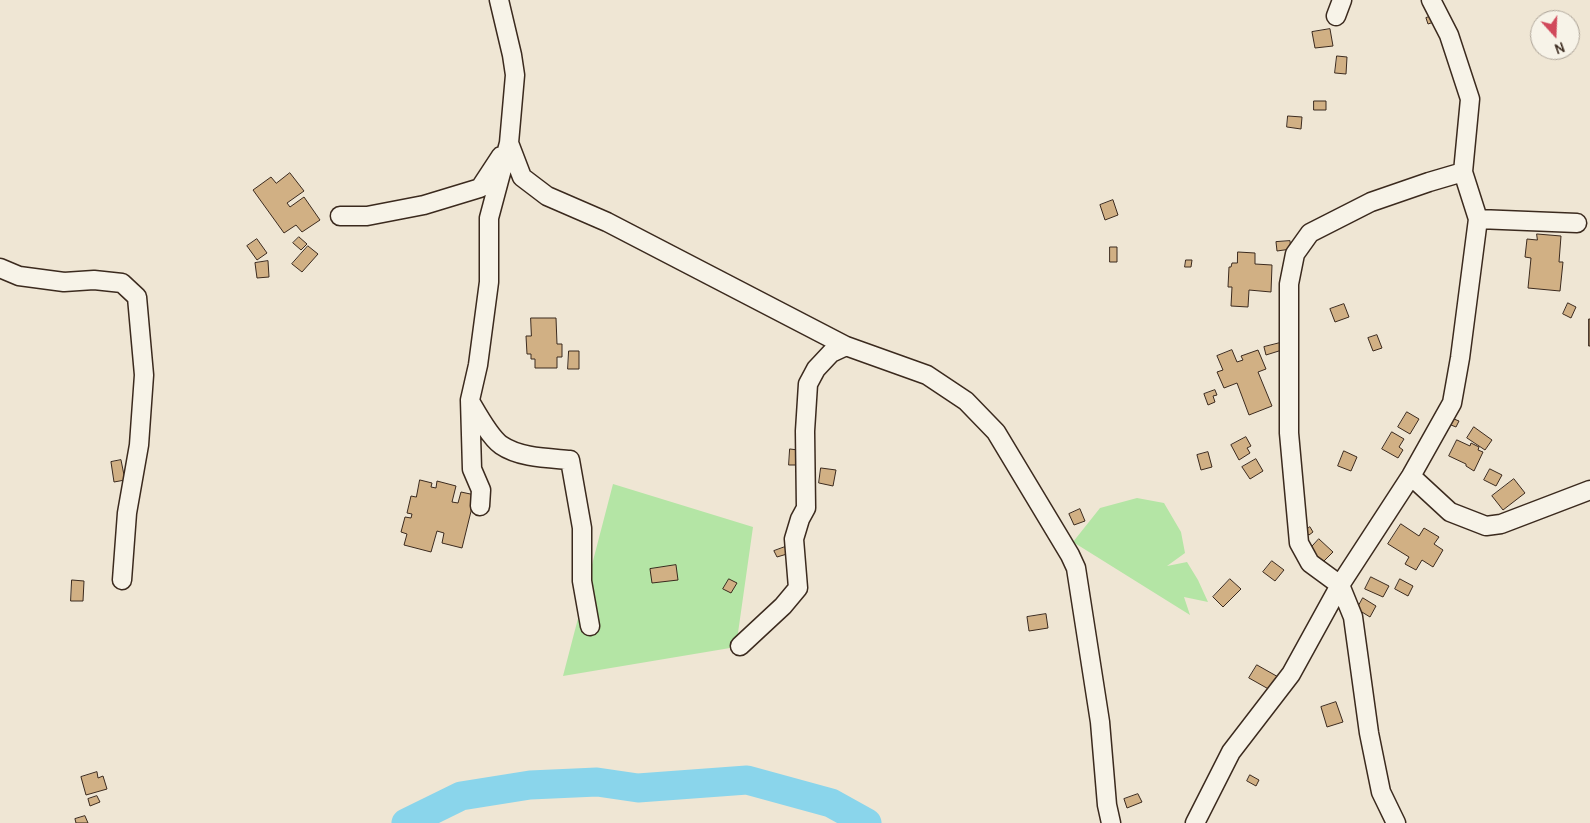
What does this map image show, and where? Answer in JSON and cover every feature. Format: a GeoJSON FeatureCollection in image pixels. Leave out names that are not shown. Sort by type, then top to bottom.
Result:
{"type":"FeatureCollection","features":[{"type":"Feature","properties":{"kind":"street"},"geometry":{"type":"LineString","coordinates":[[480,506],[481,490],[472,469],[470,400],[478,365],[489,282],[489,218],[509,143],[515,75],[499,0]]}},
{"type":"Feature","properties":{"kind":"street"},"geometry":{"type":"LineString","coordinates":[[1195,823],[1231,752],[1291,674],[1340,585],[1411,476],[1452,403],[1460,358],[1478,219],[1463,172],[1470,99],[1449,35],[1431,0]]}},
{"type":"Feature","properties":{"kind":"street"},"geometry":{"type":"LineString","coordinates":[[340,216],[367,216],[424,205],[480,188],[509,143]]}},
{"type":"Feature","properties":{"kind":"street"},"geometry":{"type":"LineString","coordinates":[[509,143],[522,177],[547,196],[607,222],[846,346],[927,375],[966,401],[996,432],[1076,568],[1100,722],[1107,805],[1111,823]]}},
{"type":"Feature","properties":{"kind":"street"},"geometry":{"type":"LineString","coordinates":[[1396,823],[1381,792],[1369,733],[1353,617],[1340,585],[1310,563],[1299,543],[1289,433],[1289,284],[1295,254],[1310,233],[1371,202],[1463,172]]}},
{"type":"Feature","properties":{"kind":"street"},"geometry":{"type":"LineString","coordinates":[[1478,219],[1576,223]]}},
{"type":"Feature","properties":{"kind":"street"},"geometry":{"type":"LineString","coordinates":[[0,268],[19,276],[64,282],[94,280],[122,283],[137,297],[144,375],[139,445],[127,513],[122,580]]}},
{"type":"Feature","properties":{"kind":"street"},"geometry":{"type":"LineString","coordinates":[[740,646],[798,588],[794,539],[800,519],[806,508],[805,431],[808,384],[816,369],[832,354],[846,346]]}},
{"type":"Feature","properties":{"kind":"street"},"geometry":{"type":"LineString","coordinates":[[470,400],[483,423],[500,445],[526,456],[570,460],[582,528],[582,581],[590,626]]}},
{"type":"Feature","properties":{"kind":"street"},"geometry":{"type":"LineString","coordinates":[[1411,476],[1450,512],[1486,526],[1500,524],[1590,490]]}},
{"type":"Feature","properties":{"kind":"green space"},"geometry":{"type":"Polygon","coordinates":[[[613,484],[753,527],[736,647],[563,676],[613,484]]]}},
{"type":"Feature","properties":{"kind":"green space"},"geometry":{"type":"Polygon","coordinates":[[[1137,498],[1164,503],[1181,532],[1185,553],[1167,566],[1187,562],[1208,602],[1184,597],[1190,615],[1073,542],[1100,508],[1137,498]]]}},
{"type":"Feature","properties":{"kind":"building"},"geometry":{"type":"Polygon","coordinates":[[[1432,16],[1434,22],[1428,24],[1426,18],[1432,16]]]}},
{"type":"Feature","properties":{"kind":"building"},"geometry":{"type":"Polygon","coordinates":[[[1330,29],[1333,46],[1315,48],[1312,32],[1330,29]]]}},
{"type":"Feature","properties":{"kind":"building"},"geometry":{"type":"Polygon","coordinates":[[[1337,56],[1347,57],[1346,74],[1335,73],[1337,56]]]}},
{"type":"Feature","properties":{"kind":"building"},"geometry":{"type":"Polygon","coordinates":[[[1314,101],[1326,101],[1326,110],[1314,110],[1314,101]]]}},
{"type":"Feature","properties":{"kind":"building"},"geometry":{"type":"Polygon","coordinates":[[[1288,116],[1302,117],[1301,129],[1287,127],[1288,116]]]}},
{"type":"Feature","properties":{"kind":"building"},"geometry":{"type":"Polygon","coordinates":[[[290,173],[304,191],[287,203],[290,207],[304,197],[320,220],[302,232],[296,225],[284,233],[253,190],[271,177],[276,183],[290,173]]]}},
{"type":"Feature","properties":{"kind":"building"},"geometry":{"type":"Polygon","coordinates":[[[1113,200],[1118,215],[1105,220],[1100,205],[1113,200]]]}},
{"type":"Feature","properties":{"kind":"building"},"geometry":{"type":"Polygon","coordinates":[[[1537,234],[1561,236],[1559,262],[1563,262],[1560,291],[1528,288],[1531,258],[1525,257],[1527,239],[1537,240],[1537,234]]]}},
{"type":"Feature","properties":{"kind":"building"},"geometry":{"type":"Polygon","coordinates":[[[299,237],[307,244],[301,250],[293,243],[299,237]]]}},
{"type":"Feature","properties":{"kind":"building"},"geometry":{"type":"Polygon","coordinates":[[[257,239],[267,253],[257,260],[247,246],[257,239]]]}},
{"type":"Feature","properties":{"kind":"building"},"geometry":{"type":"Polygon","coordinates":[[[1290,241],[1291,249],[1277,251],[1276,242],[1290,241]]]}},
{"type":"Feature","properties":{"kind":"building"},"geometry":{"type":"Polygon","coordinates":[[[308,246],[318,254],[302,272],[292,264],[308,246]]]}},
{"type":"Feature","properties":{"kind":"building"},"geometry":{"type":"Polygon","coordinates":[[[1110,247],[1117,247],[1117,262],[1110,262],[1110,247]]]}},
{"type":"Feature","properties":{"kind":"building"},"geometry":{"type":"Polygon","coordinates":[[[1238,252],[1255,253],[1255,264],[1272,265],[1271,292],[1249,290],[1248,307],[1231,306],[1232,287],[1228,287],[1229,267],[1231,267],[1232,263],[1237,263],[1238,252]]]}},
{"type":"Feature","properties":{"kind":"building"},"geometry":{"type":"Polygon","coordinates":[[[1186,260],[1192,260],[1191,267],[1185,267],[1186,260]]]}},
{"type":"Feature","properties":{"kind":"building"},"geometry":{"type":"Polygon","coordinates":[[[268,261],[269,277],[257,278],[255,263],[268,261]]]}},
{"type":"Feature","properties":{"kind":"building"},"geometry":{"type":"Polygon","coordinates":[[[1568,303],[1576,307],[1571,318],[1563,314],[1568,303]]]}},
{"type":"Feature","properties":{"kind":"building"},"geometry":{"type":"Polygon","coordinates":[[[1344,304],[1349,317],[1335,322],[1330,309],[1344,304]]]}},
{"type":"Feature","properties":{"kind":"building"},"geometry":{"type":"Polygon","coordinates":[[[531,318],[556,318],[557,344],[562,344],[562,357],[557,357],[557,368],[535,368],[535,359],[531,359],[531,354],[527,354],[526,336],[531,336],[531,318]]]}},
{"type":"Feature","properties":{"kind":"building"},"geometry":{"type":"Polygon","coordinates":[[[1590,319],[1590,346],[1589,346],[1590,319]]]}},
{"type":"Feature","properties":{"kind":"building"},"geometry":{"type":"Polygon","coordinates":[[[1377,335],[1382,348],[1373,351],[1368,338],[1377,335]]]}},
{"type":"Feature","properties":{"kind":"building"},"geometry":{"type":"Polygon","coordinates":[[[1280,343],[1282,350],[1266,355],[1264,347],[1280,343]]]}},
{"type":"Feature","properties":{"kind":"building"},"geometry":{"type":"Polygon","coordinates":[[[1232,350],[1237,362],[1243,360],[1241,356],[1258,350],[1266,369],[1258,372],[1272,406],[1249,415],[1237,383],[1224,388],[1217,372],[1223,370],[1217,356],[1232,350]]]}},
{"type":"Feature","properties":{"kind":"building"},"geometry":{"type":"Polygon","coordinates":[[[569,351],[579,351],[579,369],[568,369],[569,351]]]}},
{"type":"Feature","properties":{"kind":"building"},"geometry":{"type":"Polygon","coordinates":[[[1215,390],[1217,395],[1213,396],[1215,402],[1208,405],[1204,394],[1215,390]]]}},
{"type":"Feature","properties":{"kind":"building"},"geometry":{"type":"Polygon","coordinates":[[[1407,412],[1419,419],[1410,434],[1398,427],[1407,412]]]}},
{"type":"Feature","properties":{"kind":"building"},"geometry":{"type":"Polygon","coordinates":[[[1454,419],[1459,421],[1456,427],[1451,425],[1454,419]]]}},
{"type":"Feature","properties":{"kind":"building"},"geometry":{"type":"Polygon","coordinates":[[[1474,427],[1492,440],[1485,450],[1467,438],[1474,427]]]}},
{"type":"Feature","properties":{"kind":"building"},"geometry":{"type":"Polygon","coordinates":[[[1392,432],[1404,439],[1399,447],[1403,450],[1398,458],[1382,449],[1392,432]]]}},
{"type":"Feature","properties":{"kind":"building"},"geometry":{"type":"Polygon","coordinates":[[[1246,437],[1251,446],[1247,448],[1250,453],[1239,460],[1231,445],[1246,437]]]}},
{"type":"Feature","properties":{"kind":"building"},"geometry":{"type":"Polygon","coordinates":[[[1457,440],[1470,446],[1471,443],[1479,447],[1478,450],[1483,452],[1474,471],[1466,466],[1466,464],[1449,456],[1457,440]]]}},
{"type":"Feature","properties":{"kind":"building"},"geometry":{"type":"Polygon","coordinates":[[[790,449],[798,450],[797,465],[789,465],[790,449]]]}},
{"type":"Feature","properties":{"kind":"building"},"geometry":{"type":"Polygon","coordinates":[[[1344,451],[1357,457],[1351,471],[1338,466],[1344,451]]]}},
{"type":"Feature","properties":{"kind":"building"},"geometry":{"type":"Polygon","coordinates":[[[1208,452],[1212,467],[1201,470],[1197,455],[1208,452]]]}},
{"type":"Feature","properties":{"kind":"building"},"geometry":{"type":"Polygon","coordinates":[[[1256,459],[1263,471],[1250,479],[1242,467],[1256,459]]]}},
{"type":"Feature","properties":{"kind":"building"},"geometry":{"type":"Polygon","coordinates":[[[121,460],[125,480],[114,482],[111,462],[121,460]]]}},
{"type":"Feature","properties":{"kind":"building"},"geometry":{"type":"Polygon","coordinates":[[[821,468],[836,470],[833,486],[819,483],[821,468]]]}},
{"type":"Feature","properties":{"kind":"building"},"geometry":{"type":"Polygon","coordinates":[[[1490,469],[1502,475],[1496,486],[1484,480],[1490,469]]]}},
{"type":"Feature","properties":{"kind":"building"},"geometry":{"type":"Polygon","coordinates":[[[1514,479],[1525,493],[1503,510],[1492,496],[1514,479]]]}},
{"type":"Feature","properties":{"kind":"building"},"geometry":{"type":"Polygon","coordinates":[[[420,480],[432,483],[431,487],[436,488],[437,481],[456,486],[452,502],[458,503],[461,492],[475,495],[462,548],[442,543],[444,533],[437,531],[431,552],[404,545],[407,534],[401,532],[405,517],[411,518],[412,514],[407,513],[411,496],[416,497],[420,480]]]}},
{"type":"Feature","properties":{"kind":"building"},"geometry":{"type":"Polygon","coordinates":[[[1080,509],[1085,521],[1074,525],[1069,514],[1080,509]]]}},
{"type":"Feature","properties":{"kind":"building"},"geometry":{"type":"Polygon","coordinates":[[[1401,524],[1419,536],[1424,528],[1439,537],[1434,544],[1443,550],[1433,567],[1422,560],[1416,570],[1405,564],[1409,557],[1388,544],[1401,524]]]}},
{"type":"Feature","properties":{"kind":"building"},"geometry":{"type":"Polygon","coordinates":[[[1310,527],[1313,532],[1309,535],[1305,531],[1310,527]]]}},
{"type":"Feature","properties":{"kind":"building"},"geometry":{"type":"Polygon","coordinates":[[[1319,539],[1333,552],[1323,562],[1309,550],[1319,539]]]}},
{"type":"Feature","properties":{"kind":"building"},"geometry":{"type":"Polygon","coordinates":[[[785,547],[787,554],[777,557],[774,551],[785,547]]]}},
{"type":"Feature","properties":{"kind":"building"},"geometry":{"type":"Polygon","coordinates":[[[1272,561],[1284,570],[1275,581],[1263,572],[1272,561]]]}},
{"type":"Feature","properties":{"kind":"building"},"geometry":{"type":"Polygon","coordinates":[[[676,565],[678,580],[652,583],[650,569],[676,565]]]}},
{"type":"Feature","properties":{"kind":"building"},"geometry":{"type":"Polygon","coordinates":[[[1371,577],[1389,586],[1383,597],[1365,589],[1371,577]]]}},
{"type":"Feature","properties":{"kind":"building"},"geometry":{"type":"Polygon","coordinates":[[[729,579],[737,583],[731,593],[723,589],[729,579]]]}},
{"type":"Feature","properties":{"kind":"building"},"geometry":{"type":"Polygon","coordinates":[[[1230,579],[1241,589],[1223,607],[1213,597],[1230,579]]]}},
{"type":"Feature","properties":{"kind":"building"},"geometry":{"type":"Polygon","coordinates":[[[1400,579],[1413,586],[1408,596],[1395,589],[1400,579]]]}},
{"type":"Feature","properties":{"kind":"building"},"geometry":{"type":"Polygon","coordinates":[[[72,580],[84,581],[83,601],[71,601],[72,580]]]}},
{"type":"Feature","properties":{"kind":"building"},"geometry":{"type":"Polygon","coordinates":[[[1363,598],[1376,606],[1370,617],[1357,609],[1363,598]]]}},
{"type":"Feature","properties":{"kind":"building"},"geometry":{"type":"Polygon","coordinates":[[[1046,614],[1048,628],[1029,631],[1027,617],[1046,614]]]}},
{"type":"Feature","properties":{"kind":"building"},"geometry":{"type":"Polygon","coordinates":[[[1257,665],[1280,678],[1272,691],[1249,678],[1257,665]]]}},
{"type":"Feature","properties":{"kind":"building"},"geometry":{"type":"Polygon","coordinates":[[[1336,702],[1343,722],[1327,727],[1321,707],[1336,702]]]}},
{"type":"Feature","properties":{"kind":"building"},"geometry":{"type":"Polygon","coordinates":[[[97,772],[98,778],[103,776],[107,789],[86,795],[81,777],[97,772]]]}},
{"type":"Feature","properties":{"kind":"building"},"geometry":{"type":"Polygon","coordinates":[[[1250,775],[1259,780],[1256,786],[1247,781],[1250,775]]]}},
{"type":"Feature","properties":{"kind":"building"},"geometry":{"type":"Polygon","coordinates":[[[1138,794],[1142,802],[1127,808],[1124,799],[1138,794]]]}},
{"type":"Feature","properties":{"kind":"building"},"geometry":{"type":"Polygon","coordinates":[[[97,796],[100,802],[90,806],[88,799],[97,796]]]}},
{"type":"Feature","properties":{"kind":"building"},"geometry":{"type":"Polygon","coordinates":[[[85,816],[88,823],[76,823],[75,819],[85,816]]]}},
{"type":"Feature","properties":{"kind":"waterway"},"geometry":{"type":"LineString","coordinates":[[406,823],[461,796],[530,785],[597,782],[638,788],[747,780],[831,803],[867,823]]}}]}
